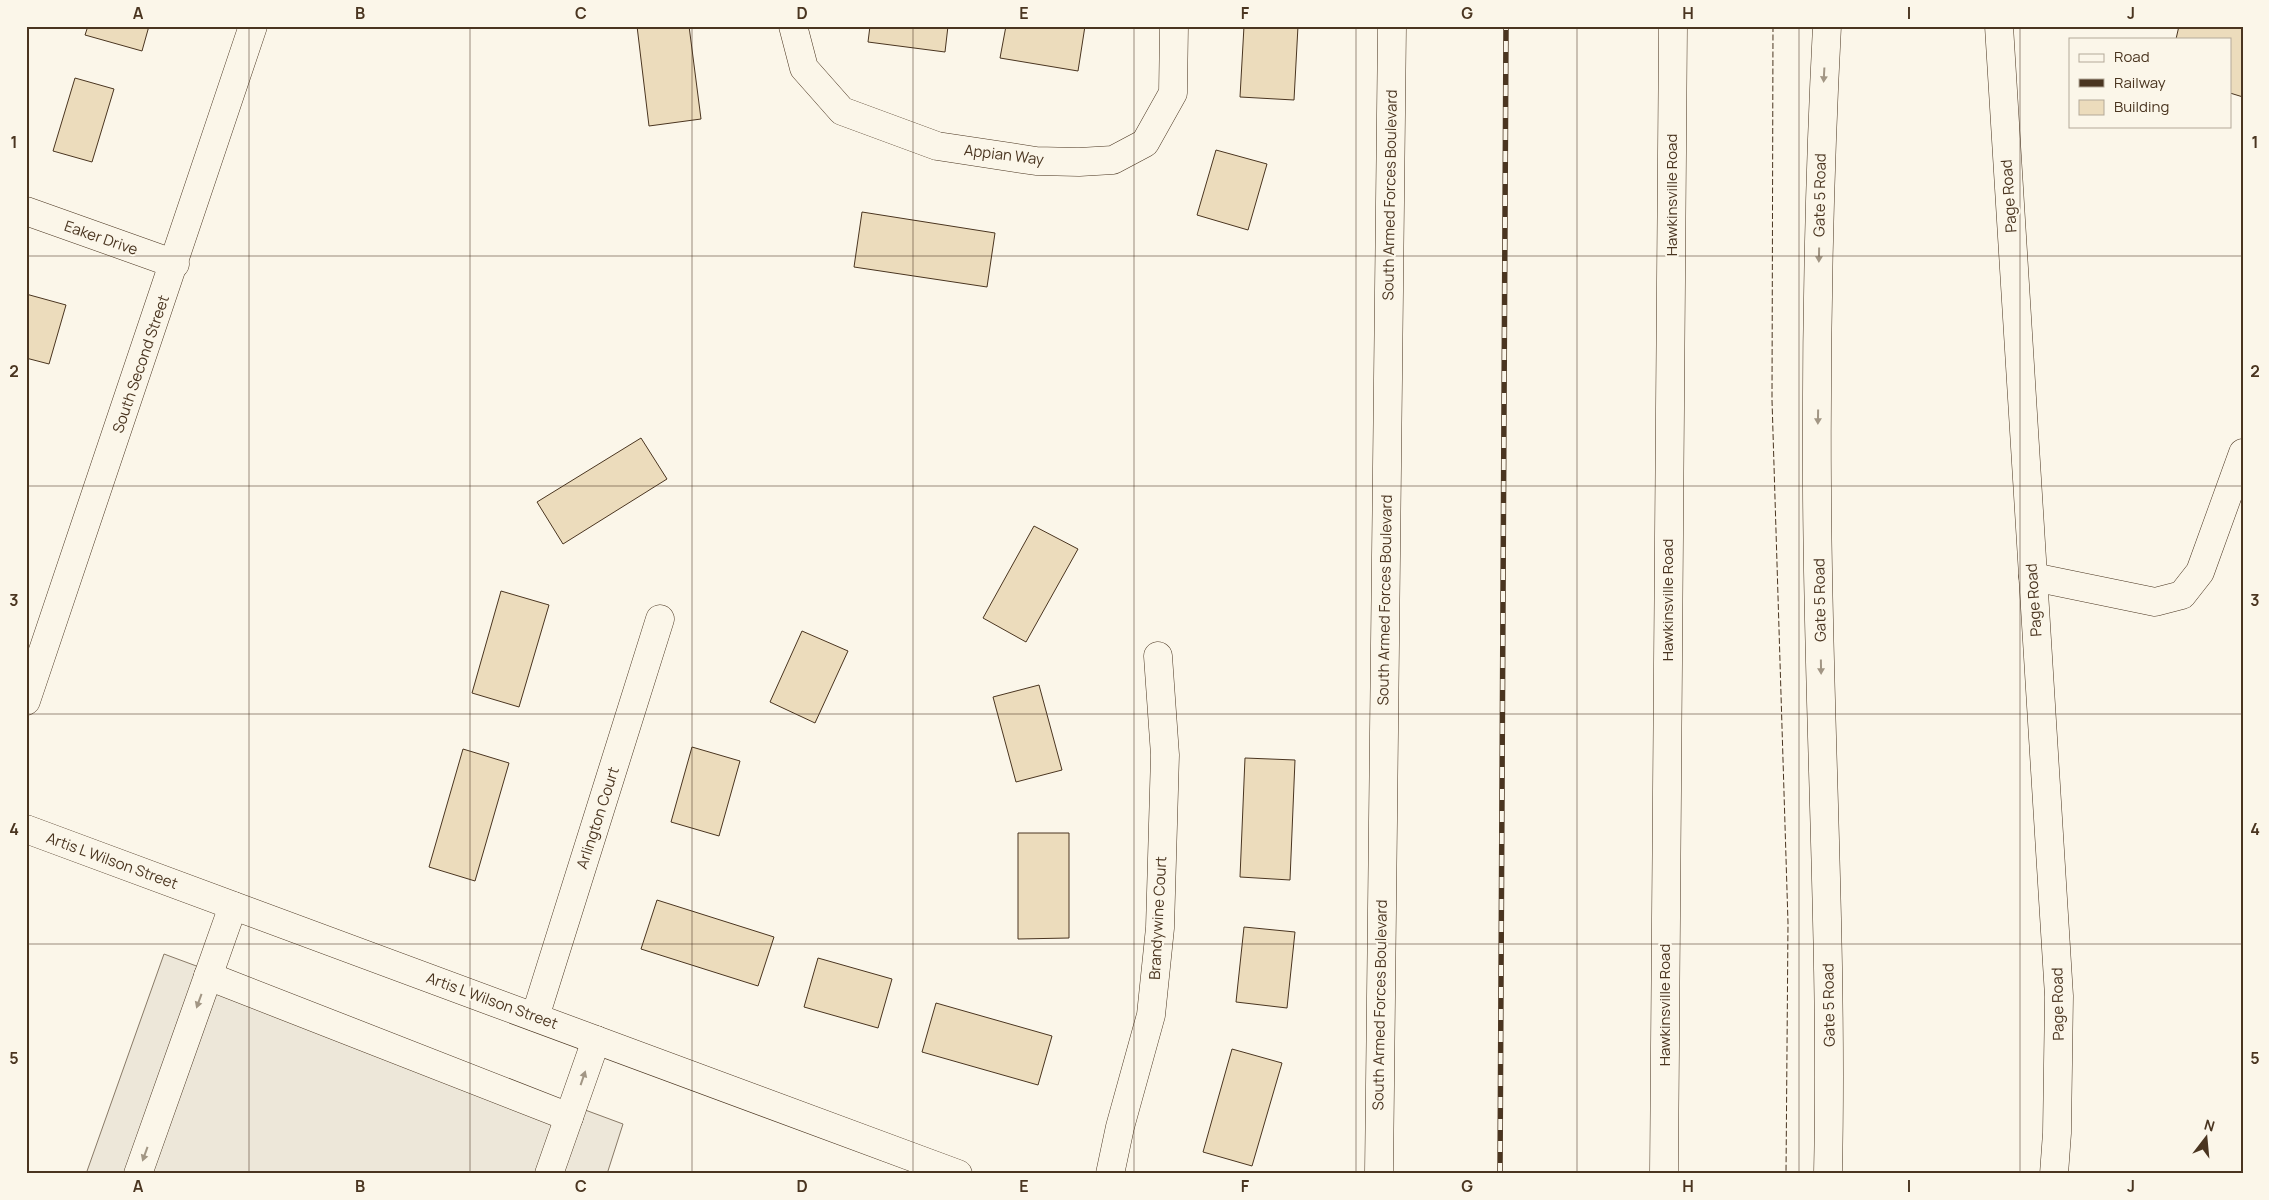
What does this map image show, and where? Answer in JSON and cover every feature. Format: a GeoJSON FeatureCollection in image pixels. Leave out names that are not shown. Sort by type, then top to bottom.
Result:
{"type":"FeatureCollection","features":[{"type":"Feature","properties":{"kind":"street","name":"South Second Street"},"geometry":{"type":"LineString","coordinates":[[26,702],[175,264],[253,26]]}},
{"type":"Feature","properties":{"kind":"street","name":"Appian Way"},"geometry":{"type":"LineString","coordinates":[[793,26],[804,68],[842,111],[937,146],[1036,161],[1079,162],[1113,160],[1144,143],[1174,93],[1174,26]]}},
{"type":"Feature","properties":{"kind":"street","name":"South Armed Forces Boulevard"},"geometry":{"type":"LineString","coordinates":[[1378,1174],[1392,26]]}},
{"type":"Feature","properties":{"kind":"street","name":"Hawkinsville Road"},"geometry":{"type":"LineString","coordinates":[[1664,1174],[1673,26]]}},
{"type":"Feature","properties":{"kind":"street","name":"Gate 5 Road"},"geometry":{"type":"LineString","coordinates":[[1827,26],[1820,152],[1817,488],[1829,991],[1828,1174]]}},
{"type":"Feature","properties":{"kind":"street","name":"Page Road"},"geometry":{"type":"LineString","coordinates":[[1999,26],[2059,996],[2057,1132],[2054,1174]]}},
{"type":"Feature","properties":{"kind":"street","name":"Eaker Drive"},"geometry":{"type":"LineString","coordinates":[[26,211],[175,264]]}},
{"type":"Feature","properties":{"kind":"street"},"geometry":{"type":"LineString","coordinates":[[2033,577],[2155,602],[2182,595],[2200,572],[2243,453]]}},
{"type":"Feature","properties":{"kind":"street","name":"Arlington Court"},"geometry":{"type":"LineString","coordinates":[[535,1017],[660,619]]}},
{"type":"Feature","properties":{"kind":"street","name":"Brandywine Court"},"geometry":{"type":"LineString","coordinates":[[1110,1174],[1120,1126],[1151,1015],[1160,928],[1165,755],[1158,656]]}},
{"type":"Feature","properties":{"kind":"street","name":"Artis L Wilson Street"},"geometry":{"type":"LineString","coordinates":[[26,829],[958,1174]]}},
{"type":"Feature","properties":{"kind":"street"},"geometry":{"type":"LineString","coordinates":[[138,1174],[234,906]]}},
{"type":"Feature","properties":{"kind":"street"},"geometry":{"type":"LineString","coordinates":[[208,976],[569,1117]]}},
{"type":"Feature","properties":{"kind":"street"},"geometry":{"type":"LineString","coordinates":[[549,1174],[596,1040]]}},
{"type":"Feature","properties":{"kind":"shaded area"},"geometry":{"type":"Polygon","coordinates":[[[164,954],[623,1124],[607,1174],[86,1174],[164,954]]]}},
{"type":"Feature","properties":{"kind":"building"},"geometry":{"type":"Polygon","coordinates":[[[88,26],[149,26],[142,51],[85,35],[88,26]]]}},
{"type":"Feature","properties":{"kind":"building"},"geometry":{"type":"Polygon","coordinates":[[[637,26],[689,26],[701,119],[649,126],[637,26]]]}},
{"type":"Feature","properties":{"kind":"building"},"geometry":{"type":"Polygon","coordinates":[[[870,26],[948,26],[945,52],[868,42],[870,26]]]}},
{"type":"Feature","properties":{"kind":"building"},"geometry":{"type":"Polygon","coordinates":[[[1006,26],[1085,26],[1078,71],[1000,58],[1006,26]]]}},
{"type":"Feature","properties":{"kind":"building"},"geometry":{"type":"Polygon","coordinates":[[[1244,26],[1298,26],[1294,100],[1240,97],[1244,26]]]}},
{"type":"Feature","properties":{"kind":"building"},"geometry":{"type":"Polygon","coordinates":[[[2179,26],[2243,26],[2243,97],[2232,94],[2232,38],[2176,38],[2179,26]]]}},
{"type":"Feature","properties":{"kind":"building"},"geometry":{"type":"Polygon","coordinates":[[[75,78],[114,89],[92,162],[53,151],[75,78]]]}},
{"type":"Feature","properties":{"kind":"building"},"geometry":{"type":"Polygon","coordinates":[[[1216,150],[1267,164],[1248,230],[1197,215],[1216,150]]]}},
{"type":"Feature","properties":{"kind":"building"},"geometry":{"type":"Polygon","coordinates":[[[862,212],[995,233],[987,287],[854,267],[862,212]]]}},
{"type":"Feature","properties":{"kind":"building"},"geometry":{"type":"Polygon","coordinates":[[[26,294],[66,305],[49,364],[26,358],[26,294]]]}},
{"type":"Feature","properties":{"kind":"building"},"geometry":{"type":"Polygon","coordinates":[[[641,438],[667,479],[563,544],[537,502],[641,438]]]}},
{"type":"Feature","properties":{"kind":"building"},"geometry":{"type":"Polygon","coordinates":[[[1034,526],[1078,549],[1026,642],[983,618],[1034,526]]]}},
{"type":"Feature","properties":{"kind":"building"},"geometry":{"type":"Polygon","coordinates":[[[501,591],[549,605],[519,707],[472,693],[501,591]]]}},
{"type":"Feature","properties":{"kind":"building"},"geometry":{"type":"Polygon","coordinates":[[[802,631],[848,651],[815,723],[770,702],[802,631]]]}},
{"type":"Feature","properties":{"kind":"building"},"geometry":{"type":"Polygon","coordinates":[[[1039,685],[1062,770],[1016,782],[993,697],[1039,685]]]}},
{"type":"Feature","properties":{"kind":"building"},"geometry":{"type":"Polygon","coordinates":[[[692,747],[740,761],[719,836],[671,822],[692,747]]]}},
{"type":"Feature","properties":{"kind":"building"},"geometry":{"type":"Polygon","coordinates":[[[463,749],[509,763],[475,881],[429,867],[463,749]]]}},
{"type":"Feature","properties":{"kind":"building"},"geometry":{"type":"Polygon","coordinates":[[[1245,758],[1295,760],[1290,880],[1240,877],[1245,758]]]}},
{"type":"Feature","properties":{"kind":"building"},"geometry":{"type":"Polygon","coordinates":[[[1018,833],[1069,833],[1069,938],[1018,939],[1018,833]]]}},
{"type":"Feature","properties":{"kind":"building"},"geometry":{"type":"Polygon","coordinates":[[[657,900],[774,937],[758,986],[641,949],[657,900]]]}},
{"type":"Feature","properties":{"kind":"building"},"geometry":{"type":"Polygon","coordinates":[[[1244,927],[1295,932],[1287,1008],[1236,1002],[1244,927]]]}},
{"type":"Feature","properties":{"kind":"building"},"geometry":{"type":"Polygon","coordinates":[[[818,958],[892,979],[878,1028],[804,1007],[818,958]]]}},
{"type":"Feature","properties":{"kind":"building"},"geometry":{"type":"Polygon","coordinates":[[[936,1003],[1052,1036],[1038,1085],[922,1052],[936,1003]]]}},
{"type":"Feature","properties":{"kind":"building"},"geometry":{"type":"Polygon","coordinates":[[[1232,1049],[1282,1063],[1252,1166],[1203,1152],[1232,1049]]]}},
{"type":"Feature","properties":{"kind":"railway"},"geometry":{"type":"LineString","coordinates":[[1500,1174],[1506,26]]}},
{"type":"Feature","properties":{"kind":"fence"},"geometry":{"type":"LineString","coordinates":[[1773,26],[1772,400],[1788,923],[1786,1174]]}}]}
